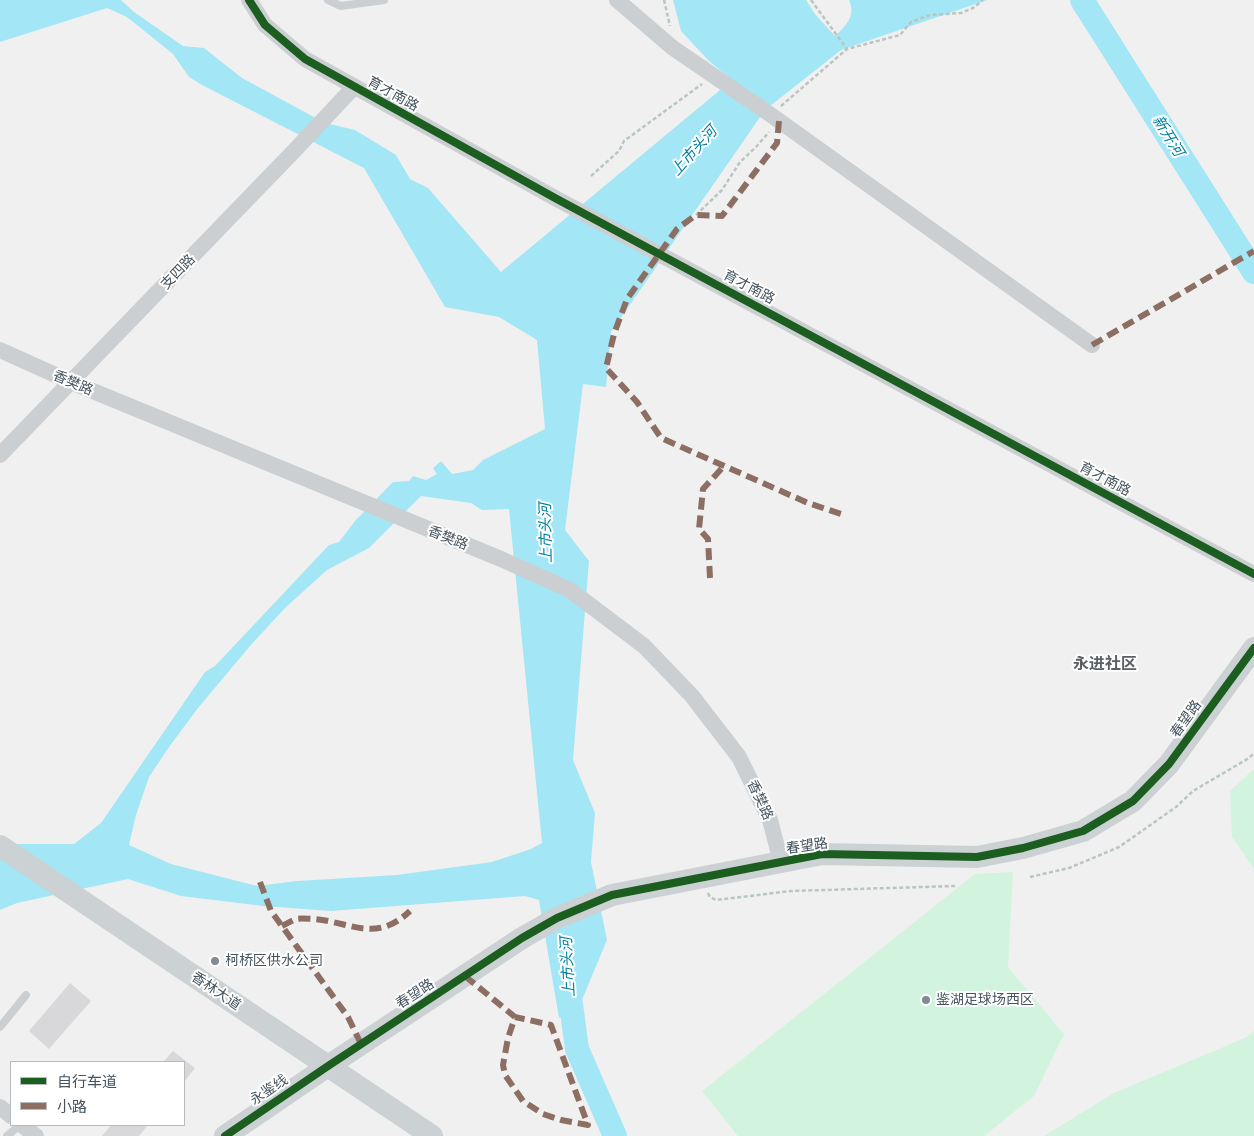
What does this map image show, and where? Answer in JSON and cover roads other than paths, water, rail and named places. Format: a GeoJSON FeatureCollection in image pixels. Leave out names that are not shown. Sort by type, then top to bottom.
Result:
{"type":"FeatureCollection","features":[{"type":"Feature","properties":{"kind":"street","name":"育才南路"},"geometry":{"type":"LineString","coordinates":[[248,0],[265,25],[305,59],[354,87],[555,198],[1254,574]]}},
{"type":"Feature","properties":{"kind":"street"},"geometry":{"type":"LineString","coordinates":[[617,0],[673,48],[708,70],[1092,345]]}},
{"type":"Feature","properties":{"kind":"street","name":"支四路"},"geometry":{"type":"LineString","coordinates":[[0,455],[354,87]]}},
{"type":"Feature","properties":{"kind":"street","name":"香樊路"},"geometry":{"type":"LineString","coordinates":[[0,350],[70,382],[502,559],[570,590],[644,646],[692,696],[739,757],[770,820],[780,862]]}},
{"type":"Feature","properties":{"kind":"street","name":"春望路"},"geometry":{"type":"LineString","coordinates":[[328,1066],[522,938],[557,918],[612,895],[822,854],[977,857],[1023,848],[1083,831],[1133,801],[1168,764],[1254,648]]}},
{"type":"Feature","properties":{"kind":"street","name":"香林大道"},"geometry":{"type":"LineString","coordinates":[[0,846],[432,1136]]}},
{"type":"Feature","properties":{"kind":"street","name":"永鉴线"},"geometry":{"type":"LineString","coordinates":[[225,1136],[328,1066]]}},
{"type":"Feature","properties":{"kind":"street"},"geometry":{"type":"LineString","coordinates":[[0,1107],[10,1115]]}},
{"type":"Feature","properties":{"kind":"street"},"geometry":{"type":"LineString","coordinates":[[22,1126],[36,1136]]}},
{"type":"Feature","properties":{"kind":"lane"},"geometry":{"type":"LineString","coordinates":[[328,0],[341,6],[384,0]]}},
{"type":"Feature","properties":{"kind":"lane"},"geometry":{"type":"LineString","coordinates":[[0,1027],[26,996]]}},
{"type":"Feature","properties":{"kind":"lane"},"geometry":{"type":"LineString","coordinates":[[7,1136],[20,1126]]}},
{"type":"Feature","properties":{"kind":"water"},"geometry":{"type":"Polygon","coordinates":[[[0,0],[121,0],[134,12],[183,46],[204,48],[242,78],[325,123],[355,130],[396,155],[410,179],[428,188],[501,272],[732,80],[709,61],[681,31],[673,0],[806,0],[815,14],[835,36],[851,16],[849,0],[987,0],[841,50],[765,110],[611,332],[606,387],[583,384],[565,530],[589,561],[573,760],[595,813],[591,862],[607,940],[576,1014],[559,1018],[539,900],[525,896],[331,911],[263,906],[181,896],[128,879],[17,903],[0,910],[0,844],[74,844],[101,823],[205,672],[215,666],[329,545],[339,542],[355,521],[393,482],[409,481],[413,476],[426,480],[437,474],[433,468],[441,461],[452,474],[473,470],[483,460],[545,429],[537,340],[499,317],[445,307],[364,168],[189,77],[173,54],[127,17],[107,8],[0,42],[0,0]],[[421,496],[369,548],[327,570],[285,608],[198,708],[149,777],[136,815],[129,845],[171,864],[257,886],[297,881],[397,875],[492,862],[531,849],[542,843],[509,509],[482,510],[471,503],[421,496]]]}},
{"type":"Feature","properties":{"kind":"waterway","name":"新开河"},"geometry":{"type":"LineString","coordinates":[[1082,0],[1254,272]]}},
{"type":"Feature","properties":{"kind":"waterway","name":"上市头河"},"geometry":{"type":"LineString","coordinates":[[568,982],[577,1049],[615,1136]]}},
{"type":"Feature","properties":{"kind":"place","name":"柯桥区供水公司"},"geometry":{"type":"Point","coordinates":[215,961]}},
{"type":"Feature","properties":{"kind":"place","name":"鉴湖足球场西区"},"geometry":{"type":"Point","coordinates":[926,1000]}},
{"type":"Feature","properties":{"kind":"district","name":"永进社区"},"geometry":{"type":"Point","coordinates":[1105,664]}}]}
